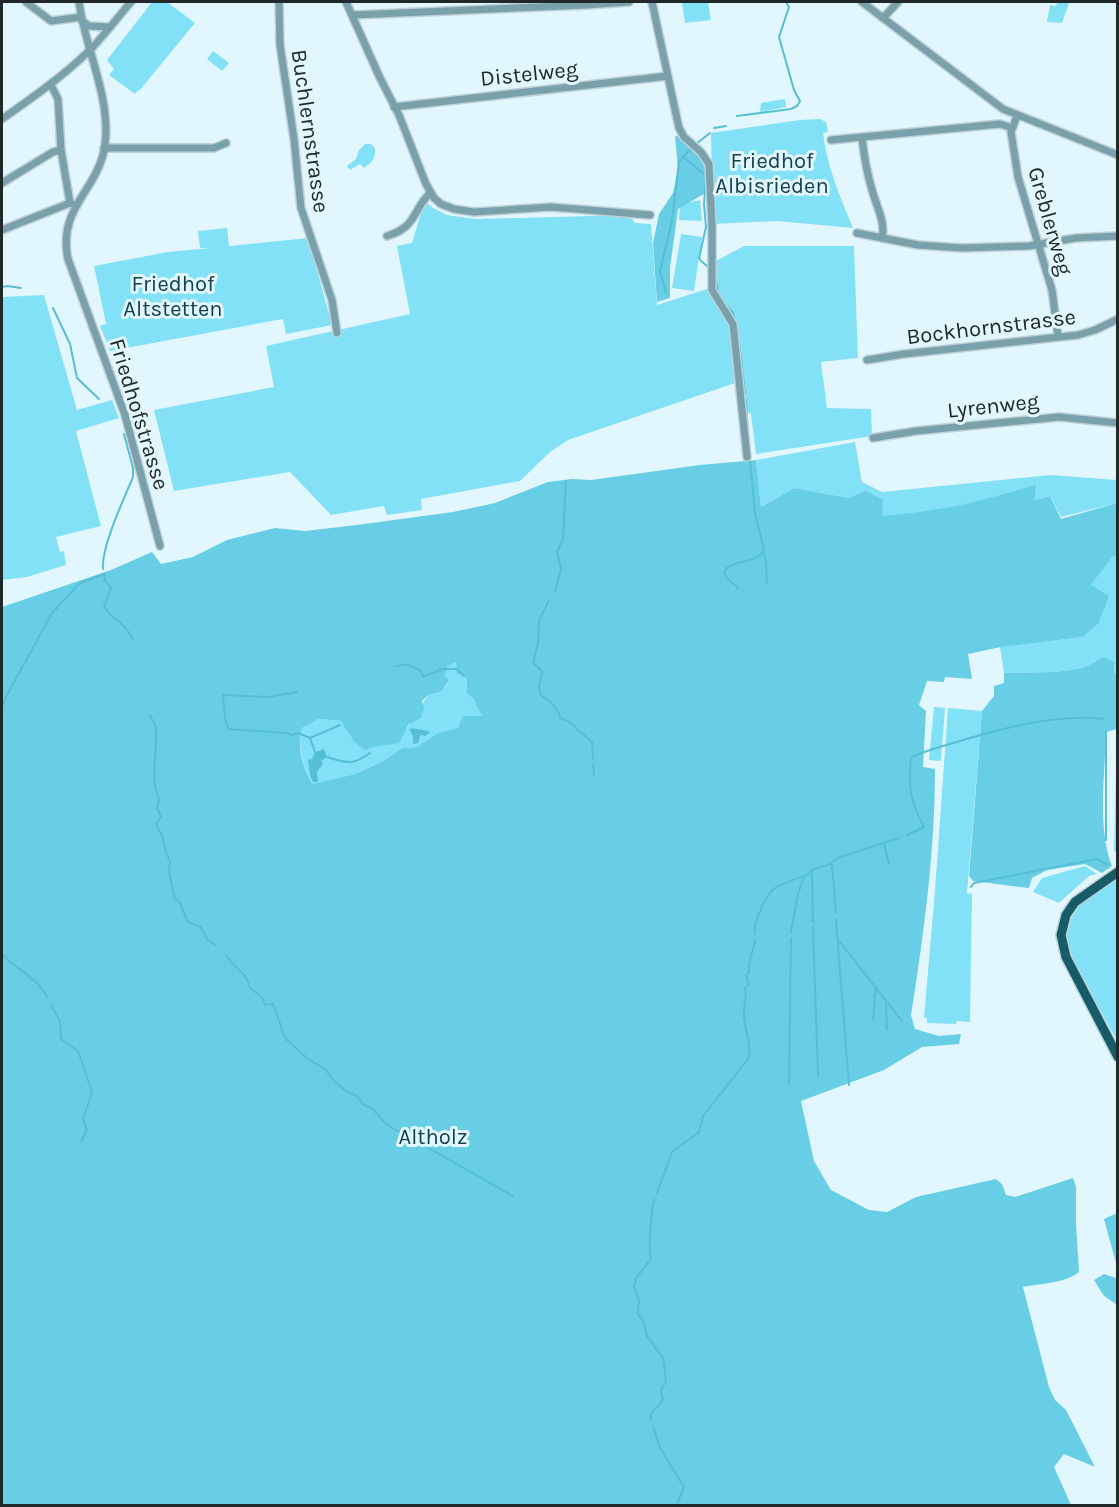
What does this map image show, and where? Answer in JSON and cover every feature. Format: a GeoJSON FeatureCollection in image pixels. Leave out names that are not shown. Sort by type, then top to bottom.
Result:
{"type":"FeatureCollection","features":[{"type":"Feature","properties":{"kind":"main road"},"geometry":{"type":"LineString","coordinates":[[1118,872],[1075,902],[1066,915],[1061,935],[1066,957],[1118,1057]]}},
{"type":"Feature","properties":{"kind":"street"},"geometry":{"type":"LineString","coordinates":[[26,2],[51,21],[82,19],[90,26],[110,27]]}},
{"type":"Feature","properties":{"kind":"street","name":"Friedhofstrasse"},"geometry":{"type":"LineString","coordinates":[[79,2],[106,121],[105,148],[92,180],[73,204],[65,245],[68,259],[125,415],[160,546]]}},
{"type":"Feature","properties":{"kind":"street"},"geometry":{"type":"LineString","coordinates":[[2,119],[51,85],[90,50],[131,2]]}},
{"type":"Feature","properties":{"kind":"street","name":"Buchlernstrasse"},"geometry":{"type":"LineString","coordinates":[[279,2],[280,45],[302,208],[332,300],[338,333]]}},
{"type":"Feature","properties":{"kind":"street"},"geometry":{"type":"LineString","coordinates":[[346,2],[409,138],[430,194],[441,204],[464,211],[494,212],[551,207],[650,214]]}},
{"type":"Feature","properties":{"kind":"street"},"geometry":{"type":"LineString","coordinates":[[353,15],[629,2]]}},
{"type":"Feature","properties":{"kind":"street"},"geometry":{"type":"LineString","coordinates":[[652,2],[681,132],[701,152],[709,164],[712,290],[733,324],[747,457]]}},
{"type":"Feature","properties":{"kind":"street"},"geometry":{"type":"LineString","coordinates":[[862,2],[1004,109],[1118,155]]}},
{"type":"Feature","properties":{"kind":"street"},"geometry":{"type":"LineString","coordinates":[[883,18],[898,2]]}},
{"type":"Feature","properties":{"kind":"street","name":"Distelweg"},"geometry":{"type":"LineString","coordinates":[[394,107],[668,76]]}},
{"type":"Feature","properties":{"kind":"street"},"geometry":{"type":"LineString","coordinates":[[2,230],[73,204],[61,150],[58,99],[51,85]]}},
{"type":"Feature","properties":{"kind":"street","name":"Greblerweg"},"geometry":{"type":"LineString","coordinates":[[1017,116],[1012,128],[1018,177],[1052,290],[1058,336]]}},
{"type":"Feature","properties":{"kind":"street"},"geometry":{"type":"LineString","coordinates":[[831,140],[1000,124],[1012,128]]}},
{"type":"Feature","properties":{"kind":"street"},"geometry":{"type":"LineString","coordinates":[[862,138],[865,160],[884,232],[882,238]]}},
{"type":"Feature","properties":{"kind":"street"},"geometry":{"type":"LineString","coordinates":[[105,148],[213,148],[226,143]]}},
{"type":"Feature","properties":{"kind":"street"},"geometry":{"type":"LineString","coordinates":[[2,183],[53,152],[61,150]]}},
{"type":"Feature","properties":{"kind":"street"},"geometry":{"type":"LineString","coordinates":[[387,236],[403,230],[410,224],[424,199],[430,194]]}},
{"type":"Feature","properties":{"kind":"street"},"geometry":{"type":"LineString","coordinates":[[857,233],[918,245],[952,248],[1039,245],[1076,238],[1118,236]]}},
{"type":"Feature","properties":{"kind":"street","name":"Bockhornstrasse"},"geometry":{"type":"LineString","coordinates":[[867,360],[1078,335],[1118,319]]}},
{"type":"Feature","properties":{"kind":"street","name":"Lyrenweg"},"geometry":{"type":"LineString","coordinates":[[873,438],[916,431],[1059,417],[1118,423]]}},
{"type":"Feature","properties":{"kind":"green space"},"geometry":{"type":"Polygon","coordinates":[[[152,2],[167,2],[195,23],[135,94],[109,75],[114,69],[107,60],[152,2]]]}},
{"type":"Feature","properties":{"kind":"green space"},"geometry":{"type":"Polygon","coordinates":[[[682,2],[708,2],[711,20],[685,23],[682,2]]]}},
{"type":"Feature","properties":{"kind":"green space"},"geometry":{"type":"Polygon","coordinates":[[[1057,2],[1069,3],[1062,23],[1047,22],[1050,5],[1056,6],[1057,2]]]}},
{"type":"Feature","properties":{"kind":"green space"},"geometry":{"type":"Polygon","coordinates":[[[213,51],[229,63],[222,71],[207,59],[213,51]]]}},
{"type":"Feature","properties":{"kind":"green space"},"geometry":{"type":"Polygon","coordinates":[[[785,99],[786,107],[760,112],[761,103],[785,99]]]}},
{"type":"Feature","properties":{"kind":"green space","name":"Friedhof Albisrieden"},"geometry":{"type":"Polygon","coordinates":[[[820,119],[826,122],[828,132],[823,133],[831,169],[853,228],[777,221],[713,224],[711,133],[820,119]]]}},
{"type":"Feature","properties":{"kind":"green space"},"geometry":{"type":"Polygon","coordinates":[[[675,136],[684,137],[695,150],[703,163],[706,185],[704,194],[678,209],[670,268],[670,298],[657,302],[653,243],[659,214],[673,193],[678,169],[675,136]]]}},
{"type":"Feature","properties":{"kind":"green space"},"geometry":{"type":"Polygon","coordinates":[[[365,144],[371,144],[375,148],[373,160],[364,168],[360,164],[350,170],[347,166],[356,159],[359,150],[365,144]]]}},
{"type":"Feature","properties":{"kind":"green space"},"geometry":{"type":"Polygon","coordinates":[[[700,200],[702,221],[679,220],[680,205],[700,200]]]}},
{"type":"Feature","properties":{"kind":"green space"},"geometry":{"type":"Polygon","coordinates":[[[426,202],[447,215],[476,219],[629,215],[635,223],[651,224],[657,305],[710,288],[714,262],[744,246],[854,246],[858,358],[821,362],[827,408],[871,409],[872,436],[756,454],[751,414],[744,410],[741,381],[568,440],[550,452],[520,481],[421,499],[422,510],[387,515],[384,506],[331,515],[290,472],[174,491],[154,410],[274,387],[266,346],[410,314],[397,246],[412,243],[426,202]]]}},
{"type":"Feature","properties":{"kind":"green space","name":"Friedhof Altstetten"},"geometry":{"type":"Polygon","coordinates":[[[227,228],[229,246],[308,238],[332,325],[286,334],[283,319],[110,351],[100,326],[106,324],[94,266],[168,252],[210,248],[200,248],[198,231],[227,228]]]}},
{"type":"Feature","properties":{"kind":"green space"},"geometry":{"type":"Polygon","coordinates":[[[681,234],[702,237],[694,291],[672,288],[681,234]]]}},
{"type":"Feature","properties":{"kind":"green space"},"geometry":{"type":"Polygon","coordinates":[[[44,295],[77,410],[112,400],[119,418],[76,431],[101,526],[56,537],[60,552],[64,551],[66,565],[27,577],[2,580],[2,297],[44,295]]]}},
{"type":"Feature","properties":{"kind":"green space"},"geometry":{"type":"Polygon","coordinates":[[[855,442],[862,482],[882,492],[1050,475],[1117,480],[1117,503],[1061,517],[1050,496],[1035,500],[1036,484],[979,502],[916,514],[882,517],[849,498],[794,488],[761,507],[756,460],[855,442]]]}},
{"type":"Feature","properties":{"kind":"green space","name":"Altholz"},"geometry":{"type":"Polygon","coordinates":[[[756,460],[761,507],[794,488],[849,498],[866,491],[883,500],[882,516],[960,505],[1036,484],[1035,500],[1050,496],[1061,519],[1117,503],[1117,557],[1113,556],[1091,585],[1109,596],[1098,624],[1083,637],[1001,647],[968,654],[972,679],[945,677],[944,682],[927,681],[919,705],[926,711],[923,767],[935,769],[935,800],[928,892],[911,1015],[915,1029],[939,1036],[961,1034],[959,1044],[922,1047],[884,1070],[801,1101],[814,1161],[831,1190],[869,1210],[887,1212],[916,1197],[996,1179],[1002,1184],[1006,1195],[1015,1197],[1073,1178],[1076,1187],[1079,1272],[1059,1281],[1023,1287],[1049,1387],[1055,1400],[1066,1410],[1095,1467],[1064,1454],[1054,1467],[1071,1505],[2,1505],[2,607],[111,570],[152,552],[161,564],[193,557],[227,540],[275,528],[305,531],[453,512],[495,503],[548,482],[572,479],[591,480],[756,460]],[[456,662],[448,666],[445,675],[449,681],[441,692],[428,695],[422,701],[424,708],[421,718],[409,724],[399,743],[366,750],[354,741],[341,721],[319,719],[302,728],[301,757],[312,784],[355,774],[385,760],[402,748],[417,747],[437,733],[458,728],[463,716],[482,716],[474,700],[467,693],[467,678],[457,673],[456,662]]]}},
{"type":"Feature","properties":{"kind":"green space"},"geometry":{"type":"Polygon","coordinates":[[[1113,555],[1117,557],[1117,675],[1104,657],[1083,668],[1055,672],[1004,673],[1000,647],[1083,637],[1098,624],[1091,585],[1113,555]]]}},
{"type":"Feature","properties":{"kind":"green space"},"geometry":{"type":"Polygon","coordinates":[[[1104,657],[1114,662],[1114,672],[1118,675],[1117,729],[1106,732],[1104,783],[1103,818],[1107,851],[1112,866],[1102,873],[1085,864],[1047,870],[1032,878],[1029,888],[973,881],[969,876],[982,711],[994,696],[994,686],[1004,683],[1004,673],[1055,672],[1083,668],[1104,657]]]}},
{"type":"Feature","properties":{"kind":"green space"},"geometry":{"type":"Polygon","coordinates":[[[456,662],[467,678],[467,693],[483,716],[458,728],[437,733],[417,747],[402,748],[385,760],[355,774],[312,784],[302,756],[300,743],[302,728],[319,719],[341,721],[351,738],[387,745],[406,730],[428,695],[441,692],[449,682],[445,675],[448,666],[456,662]]]}},
{"type":"Feature","properties":{"kind":"green space"},"geometry":{"type":"Polygon","coordinates":[[[934,707],[945,708],[941,761],[929,760],[934,707]]]}},
{"type":"Feature","properties":{"kind":"green space"},"geometry":{"type":"Polygon","coordinates":[[[948,708],[982,711],[967,893],[972,894],[970,1022],[957,1021],[956,1024],[927,1023],[927,1018],[924,1018],[948,708]]]}},
{"type":"Feature","properties":{"kind":"green space"},"geometry":{"type":"Polygon","coordinates":[[[1117,734],[1117,852],[1114,851],[1117,734]]]}},
{"type":"Feature","properties":{"kind":"green space"},"geometry":{"type":"Polygon","coordinates":[[[1085,866],[1097,874],[1089,876],[1059,903],[1033,892],[1042,878],[1085,866]]]}},
{"type":"Feature","properties":{"kind":"green space"},"geometry":{"type":"Polygon","coordinates":[[[1117,878],[1117,1040],[1070,956],[1066,930],[1077,907],[1117,878]]]}},
{"type":"Feature","properties":{"kind":"green space"},"geometry":{"type":"Polygon","coordinates":[[[1117,1213],[1118,1303],[1116,1304],[1104,1296],[1094,1280],[1104,1274],[1116,1278],[1116,1263],[1104,1219],[1117,1213]]]}},
{"type":"Feature","properties":{"kind":"shaded area"},"geometry":{"type":"Polygon","coordinates":[[[411,728],[429,731],[429,733],[425,736],[420,735],[418,743],[413,744],[411,728]]]}},
{"type":"Feature","properties":{"kind":"shaded area"},"geometry":{"type":"Polygon","coordinates":[[[324,749],[327,757],[321,761],[323,764],[317,772],[318,782],[313,782],[308,760],[312,759],[315,752],[324,749]]]}},
{"type":"Feature","properties":{"kind":"waterway"},"geometry":{"type":"LineString","coordinates":[[737,116],[791,109],[800,101],[794,90],[779,37],[789,7],[786,2]]}},
{"type":"Feature","properties":{"kind":"waterway"},"geometry":{"type":"LineString","coordinates":[[714,128],[726,126]]}},
{"type":"Feature","properties":{"kind":"waterway"},"geometry":{"type":"LineString","coordinates":[[696,144],[710,133]]}},
{"type":"Feature","properties":{"kind":"waterway"},"geometry":{"type":"LineString","coordinates":[[692,148],[683,157],[704,174],[706,179],[704,204],[706,227],[699,258],[707,266]]}},
{"type":"Feature","properties":{"kind":"waterway"},"geometry":{"type":"LineString","coordinates":[[666,293],[660,271],[672,221],[679,162],[683,157]]}},
{"type":"Feature","properties":{"kind":"waterway"},"geometry":{"type":"LineString","coordinates":[[715,275],[719,296]]}},
{"type":"Feature","properties":{"kind":"waterway"},"geometry":{"type":"LineString","coordinates":[[2,287],[21,288]]}},
{"type":"Feature","properties":{"kind":"waterway"},"geometry":{"type":"LineString","coordinates":[[724,303],[733,313],[738,335]]}},
{"type":"Feature","properties":{"kind":"waterway"},"geometry":{"type":"LineString","coordinates":[[53,308],[70,344],[77,378],[99,399]]}},
{"type":"Feature","properties":{"kind":"waterway"},"geometry":{"type":"LineString","coordinates":[[739,341],[745,394]]}},
{"type":"Feature","properties":{"kind":"waterway"},"geometry":{"type":"LineString","coordinates":[[746,400],[748,433]]}},
{"type":"Feature","properties":{"kind":"waterway"},"geometry":{"type":"LineString","coordinates":[[103,569],[109,536],[133,477],[133,468],[124,434]]}},
{"type":"Feature","properties":{"kind":"waterway"},"geometry":{"type":"LineString","coordinates":[[748,437],[749,446]]}},
{"type":"Feature","properties":{"kind":"waterway"},"geometry":{"type":"LineString","coordinates":[[738,588],[725,576],[725,570],[734,564],[756,558],[764,550],[755,513],[750,460]]}},
{"type":"Feature","properties":{"kind":"waterway"},"geometry":{"type":"LineString","coordinates":[[555,592],[561,569],[557,552],[563,539],[566,481]]}},
{"type":"Feature","properties":{"kind":"waterway"},"geometry":{"type":"LineString","coordinates":[[763,552],[766,560],[767,583]]}},
{"type":"Feature","properties":{"kind":"waterway"},"geometry":{"type":"LineString","coordinates":[[104,574],[111,588],[104,606],[126,629],[133,640]]}},
{"type":"Feature","properties":{"kind":"waterway"},"geometry":{"type":"LineString","coordinates":[[7,695],[52,613],[80,583],[104,574]]}},
{"type":"Feature","properties":{"kind":"waterway"},"geometry":{"type":"LineString","coordinates":[[549,600],[539,621],[538,643],[533,663],[542,671],[539,687],[541,695],[556,708],[560,718],[568,721],[592,742],[593,759]]}},
{"type":"Feature","properties":{"kind":"waterway"},"geometry":{"type":"LineString","coordinates":[[397,666],[410,665],[421,671],[423,677],[442,669],[456,669],[464,676]]}},
{"type":"Feature","properties":{"kind":"waterway"},"geometry":{"type":"LineString","coordinates":[[297,692],[268,697],[223,695],[228,729],[292,735],[298,733],[310,738],[315,752]]}},
{"type":"Feature","properties":{"kind":"waterway"},"geometry":{"type":"LineString","coordinates":[[2,707],[6,697]]}},
{"type":"Feature","properties":{"kind":"waterway"},"geometry":{"type":"LineString","coordinates":[[150,716],[156,729],[154,773],[159,799],[157,808],[161,816],[156,824],[170,862],[169,871],[174,897],[180,903],[188,922],[201,927],[207,939],[216,946]]}},
{"type":"Feature","properties":{"kind":"waterway"},"geometry":{"type":"LineString","coordinates":[[907,835],[924,827],[911,794],[911,758],[1006,728],[1066,718],[1104,719]]}},
{"type":"Feature","properties":{"kind":"waterway"},"geometry":{"type":"LineString","coordinates":[[310,738],[340,725]]}},
{"type":"Feature","properties":{"kind":"waterway"},"geometry":{"type":"LineString","coordinates":[[1106,731],[1106,840]]}},
{"type":"Feature","properties":{"kind":"waterway"},"geometry":{"type":"LineString","coordinates":[[327,757],[354,762],[370,753]]}},
{"type":"Feature","properties":{"kind":"waterway"},"geometry":{"type":"LineString","coordinates":[[593,765],[594,775]]}},
{"type":"Feature","properties":{"kind":"waterway"},"geometry":{"type":"LineString","coordinates":[[755,934],[763,903],[777,887],[807,875],[815,868],[828,865],[837,858],[899,838]]}},
{"type":"Feature","properties":{"kind":"waterway"},"geometry":{"type":"LineString","coordinates":[[884,844],[889,864]]}},
{"type":"Feature","properties":{"kind":"waterway"},"geometry":{"type":"LineString","coordinates":[[971,887],[974,883],[1097,859],[1108,865]]}},
{"type":"Feature","properties":{"kind":"waterway"},"geometry":{"type":"LineString","coordinates":[[832,865],[836,913]]}},
{"type":"Feature","properties":{"kind":"waterway"},"geometry":{"type":"LineString","coordinates":[[812,870],[813,922]]}},
{"type":"Feature","properties":{"kind":"waterway"},"geometry":{"type":"LineString","coordinates":[[791,932],[798,894],[804,877]]}},
{"type":"Feature","properties":{"kind":"waterway"},"geometry":{"type":"LineString","coordinates":[[836,920],[849,1085]]}},
{"type":"Feature","properties":{"kind":"waterway"},"geometry":{"type":"LineString","coordinates":[[813,928],[818,1075]]}},
{"type":"Feature","properties":{"kind":"waterway"},"geometry":{"type":"LineString","coordinates":[[789,1085],[791,938]]}},
{"type":"Feature","properties":{"kind":"waterway"},"geometry":{"type":"LineString","coordinates":[[657,1193],[672,1152],[699,1132],[703,1116],[748,1059],[749,1048],[744,1018],[745,988],[749,985],[746,975],[749,972],[755,941]]}},
{"type":"Feature","properties":{"kind":"waterway"},"geometry":{"type":"LineString","coordinates":[[839,941],[902,1021]]}},
{"type":"Feature","properties":{"kind":"waterway"},"geometry":{"type":"LineString","coordinates":[[2,954],[39,985],[47,998]]}},
{"type":"Feature","properties":{"kind":"waterway"},"geometry":{"type":"LineString","coordinates":[[227,956],[246,978],[250,988],[262,997],[265,1005],[274,1006],[285,1038],[308,1059],[325,1069],[346,1091],[357,1096],[364,1105],[373,1109],[384,1122],[407,1135]]}},
{"type":"Feature","properties":{"kind":"waterway"},"geometry":{"type":"LineString","coordinates":[[873,1020],[876,987]]}},
{"type":"Feature","properties":{"kind":"waterway"},"geometry":{"type":"LineString","coordinates":[[886,1003],[887,1030]]}},
{"type":"Feature","properties":{"kind":"waterway"},"geometry":{"type":"LineString","coordinates":[[51,1005],[60,1021],[61,1039],[78,1051],[92,1092],[83,1120],[87,1130],[81,1142]]}},
{"type":"Feature","properties":{"kind":"waterway"},"geometry":{"type":"LineString","coordinates":[[416,1141],[513,1196]]}},
{"type":"Feature","properties":{"kind":"waterway"},"geometry":{"type":"LineString","coordinates":[[651,1419],[651,1414],[663,1400],[661,1391],[666,1380],[663,1358],[647,1336],[643,1321],[638,1314],[639,1300],[634,1287],[636,1278],[651,1259],[650,1229],[654,1199]]}},
{"type":"Feature","properties":{"kind":"waterway"},"geometry":{"type":"LineString","coordinates":[[653,1426],[660,1448],[684,1487],[676,1506]]}}]}
